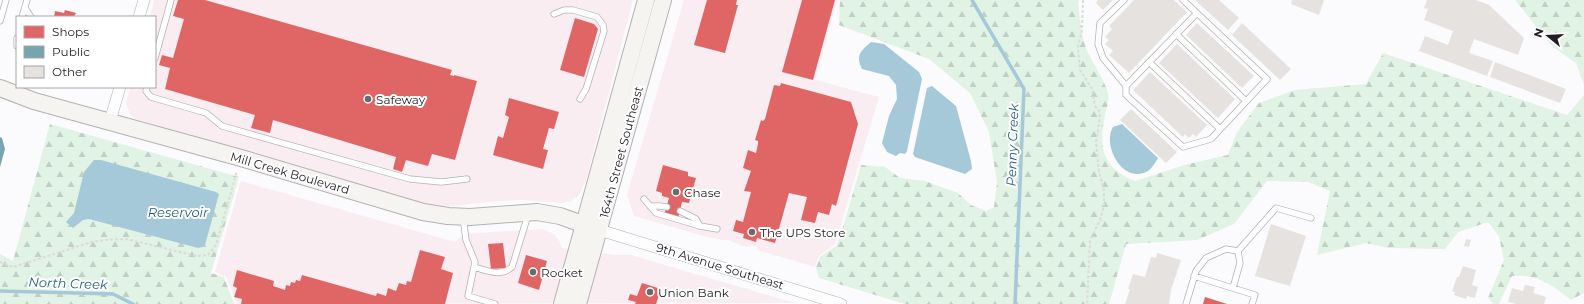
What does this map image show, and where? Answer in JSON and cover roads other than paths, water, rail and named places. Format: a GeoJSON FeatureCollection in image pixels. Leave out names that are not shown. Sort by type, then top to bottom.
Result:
{"type":"FeatureCollection","features":[{"type":"Feature","properties":{"kind":"main road","name":"164th Street Southeast"},"geometry":{"type":"LineString","coordinates":[[562,304],[646,0]]}},
{"type":"Feature","properties":{"kind":"main road","name":"164th Street Southeast"},"geometry":{"type":"LineString","coordinates":[[578,304],[600,230],[629,118],[663,0]]}},
{"type":"Feature","properties":{"kind":"main road","name":"Mill Creek Boulevard"},"geometry":{"type":"LineString","coordinates":[[0,88],[34,101],[241,158],[402,206],[440,215],[463,217],[547,213],[585,225]]}},
{"type":"Feature","properties":{"kind":"street"},"geometry":{"type":"LineString","coordinates":[[139,16],[144,0]]}},
{"type":"Feature","properties":{"kind":"street"},"geometry":{"type":"LineString","coordinates":[[110,121],[120,88]]}},
{"type":"Feature","properties":{"kind":"street","name":"9th Avenue Southeast"},"geometry":{"type":"LineString","coordinates":[[585,225],[841,304]]}},
{"type":"Feature","properties":{"kind":"lane"},"geometry":{"type":"LineString","coordinates":[[0,21],[6,0]]}},
{"type":"Feature","properties":{"kind":"lane"},"geometry":{"type":"LineString","coordinates":[[22,16],[27,0]]}},
{"type":"Feature","properties":{"kind":"lane"},"geometry":{"type":"LineString","coordinates":[[156,54],[171,0]]}},
{"type":"Feature","properties":{"kind":"lane"},"geometry":{"type":"LineString","coordinates":[[1124,0],[1100,23],[1098,44],[1103,58],[1126,86],[1126,95],[1183,147],[1211,139],[1267,79],[1183,0]]}},
{"type":"Feature","properties":{"kind":"lane"},"geometry":{"type":"LineString","coordinates":[[25,8],[28,16]]}},
{"type":"Feature","properties":{"kind":"lane"},"geometry":{"type":"LineString","coordinates":[[25,8],[30,16]]}},
{"type":"Feature","properties":{"kind":"lane"},"geometry":{"type":"LineString","coordinates":[[554,14],[564,10],[572,10],[596,17],[603,25],[604,31],[586,89],[580,99]]}},
{"type":"Feature","properties":{"kind":"lane"},"geometry":{"type":"LineString","coordinates":[[1126,86],[1197,13]]}},
{"type":"Feature","properties":{"kind":"lane"},"geometry":{"type":"LineString","coordinates":[[1176,34],[1246,101]]}},
{"type":"Feature","properties":{"kind":"lane"},"geometry":{"type":"LineString","coordinates":[[1149,62],[1220,129]]}},
{"type":"Feature","properties":{"kind":"lane"},"geometry":{"type":"LineString","coordinates":[[146,89],[151,97],[206,113],[222,126],[410,179],[441,182],[467,179]]}},
{"type":"Feature","properties":{"kind":"lane"},"geometry":{"type":"LineString","coordinates":[[644,199],[656,213],[700,226],[717,229]]}},
{"type":"Feature","properties":{"kind":"lane"},"geometry":{"type":"LineString","coordinates":[[650,206],[667,207]]}},
{"type":"Feature","properties":{"kind":"lane"},"geometry":{"type":"LineString","coordinates":[[1238,251],[1276,208],[1311,218]]}},
{"type":"Feature","properties":{"kind":"lane"},"geometry":{"type":"LineString","coordinates":[[680,211],[696,219],[700,226]]}},
{"type":"Feature","properties":{"kind":"lane"},"geometry":{"type":"LineString","coordinates":[[474,267],[493,273],[507,272],[512,267],[529,213]]}},
{"type":"Feature","properties":{"kind":"lane"},"geometry":{"type":"LineString","coordinates":[[463,217],[466,240],[475,262],[468,296],[495,304]]}},
{"type":"Feature","properties":{"kind":"lane"},"geometry":{"type":"LineString","coordinates":[[1186,304],[1194,276],[1206,258],[1226,249],[1238,251]]}},
{"type":"Feature","properties":{"kind":"lane"},"geometry":{"type":"LineString","coordinates":[[1233,288],[1240,263],[1238,251]]}},
{"type":"Feature","properties":{"kind":"lane"},"geometry":{"type":"LineString","coordinates":[[1194,276],[1255,295],[1252,304]]}},
{"type":"Feature","properties":{"kind":"water"},"geometry":{"type":"Polygon","coordinates":[[[871,42],[884,44],[919,72],[922,79],[907,151],[905,154],[900,153],[896,156],[887,152],[882,143],[889,116],[897,99],[896,85],[889,76],[862,69],[859,60],[860,54],[871,42]]]}},
{"type":"Feature","properties":{"kind":"water"},"geometry":{"type":"Polygon","coordinates":[[[932,86],[956,106],[971,161],[972,169],[965,174],[915,157],[913,154],[927,88],[932,86]]]}},
{"type":"Feature","properties":{"kind":"water"},"geometry":{"type":"Polygon","coordinates":[[[1122,124],[1158,158],[1148,171],[1137,174],[1129,172],[1116,160],[1112,152],[1110,135],[1113,127],[1122,124]]]}},
{"type":"Feature","properties":{"kind":"water","name":"Reservoir"},"geometry":{"type":"Polygon","coordinates":[[[94,160],[101,160],[219,194],[205,245],[198,248],[89,219],[83,220],[73,228],[66,222],[74,213],[84,172],[94,160]]]}},
{"type":"Feature","properties":{"kind":"waterway","name":"Penny Creek"},"geometry":{"type":"LineString","coordinates":[[972,0],[1024,89],[1015,304]]}},
{"type":"Feature","properties":{"kind":"waterway","name":"North Creek"},"geometry":{"type":"LineString","coordinates":[[0,291],[113,294],[133,304]]}},
{"type":"Feature","properties":{"kind":"place","name":"Safeway"},"geometry":{"type":"Point","coordinates":[368,99]}},
{"type":"Feature","properties":{"kind":"place","name":"Chase"},"geometry":{"type":"Point","coordinates":[676,192]}},
{"type":"Feature","properties":{"kind":"place","name":"The UPS Store"},"geometry":{"type":"Point","coordinates":[752,232]}},
{"type":"Feature","properties":{"kind":"place","name":"Rocket"},"geometry":{"type":"Point","coordinates":[533,272]}},
{"type":"Feature","properties":{"kind":"place","name":"Union Bank"},"geometry":{"type":"Point","coordinates":[650,292]}}]}
